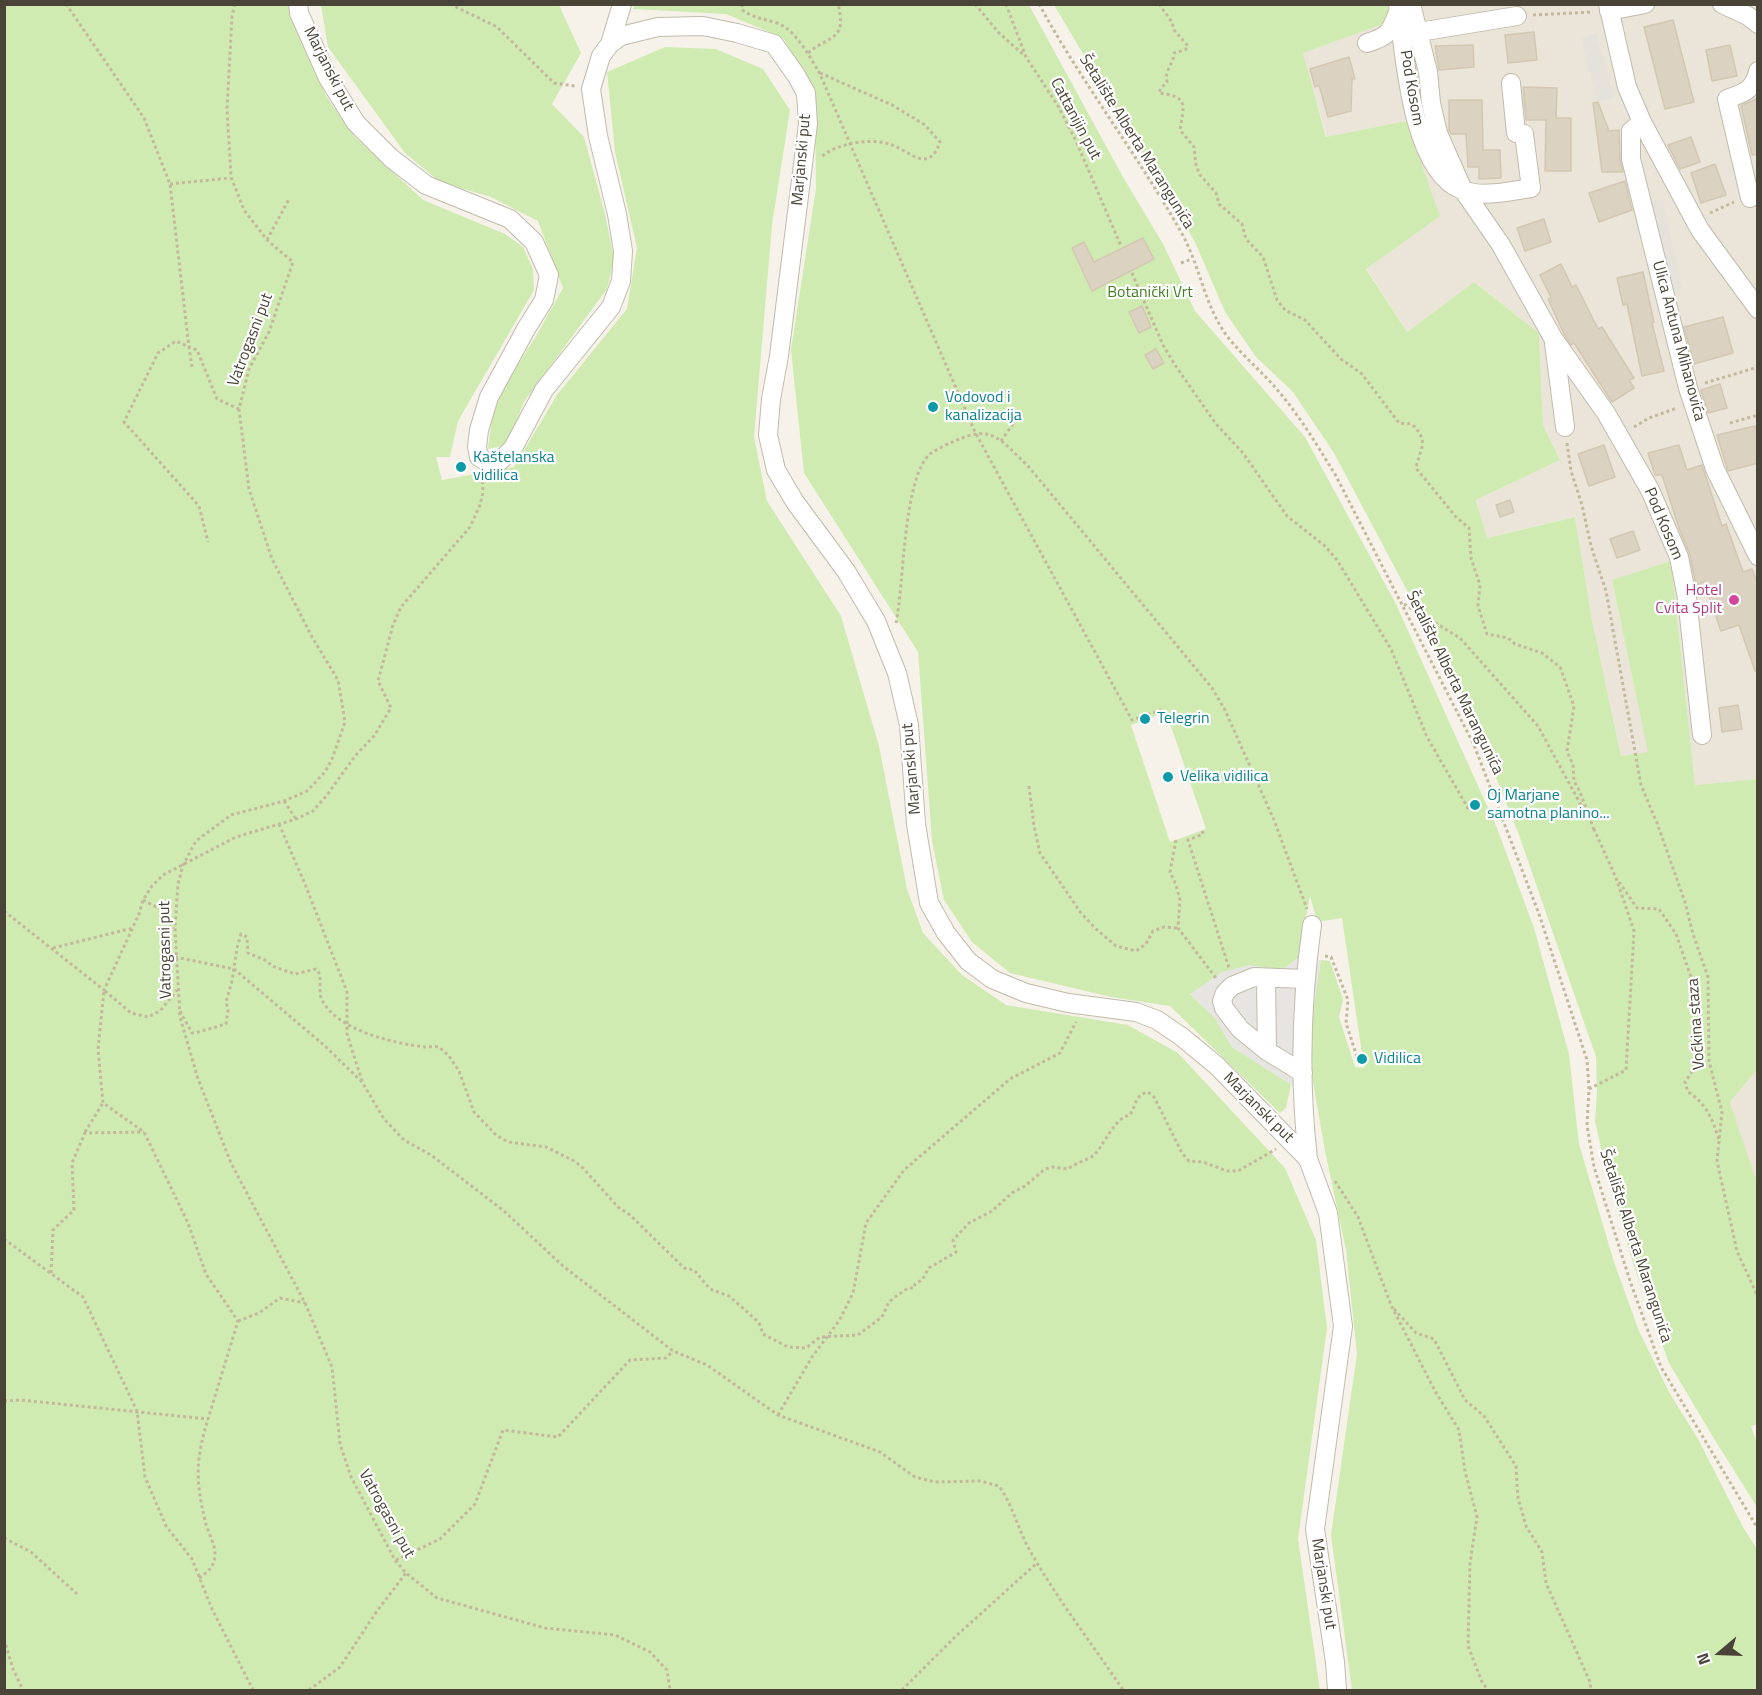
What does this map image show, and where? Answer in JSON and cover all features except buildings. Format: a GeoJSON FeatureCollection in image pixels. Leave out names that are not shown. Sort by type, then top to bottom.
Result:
{"type":"FeatureCollection","features":[{"type":"Feature","properties":{"kind":"street","name":"Marjanski put"},"geometry":{"type":"LineString","coordinates":[[298,4],[299,13],[328,78],[356,123],[391,158],[426,185],[510,219],[534,242],[549,275],[544,300],[489,397],[479,429],[477,447],[479,457],[487,462]]}},
{"type":"Feature","properties":{"kind":"street"},"geometry":{"type":"LineString","coordinates":[[487,462],[500,461],[513,448],[544,390],[611,307],[621,281],[623,251],[617,214],[598,136],[591,89],[600,56],[610,44],[622,4]]}},
{"type":"Feature","properties":{"kind":"street"},"geometry":{"type":"LineString","coordinates":[[1646,4],[1609,8],[1627,87],[1642,122],[1695,221],[1758,309]]}},
{"type":"Feature","properties":{"kind":"street"},"geometry":{"type":"LineString","coordinates":[[1722,4],[1751,15]]}},
{"type":"Feature","properties":{"kind":"street"},"geometry":{"type":"LineString","coordinates":[[1367,43],[1384,38],[1391,31],[1403,6]]}},
{"type":"Feature","properties":{"kind":"street","name":"Pod Kosom"},"geometry":{"type":"LineString","coordinates":[[1403,6],[1419,32],[1438,134],[1462,190],[1502,245],[1553,338],[1611,422],[1650,489],[1679,557],[1687,598],[1702,735]]}},
{"type":"Feature","properties":{"kind":"street","name":"Pod Kosom"},"geometry":{"type":"LineString","coordinates":[[1403,6],[1419,133],[1432,161],[1448,182],[1462,190]]}},
{"type":"Feature","properties":{"kind":"street","name":"Pod Kosom"},"geometry":{"type":"LineString","coordinates":[[1419,32],[1516,16]]}},
{"type":"Feature","properties":{"kind":"street","name":"Marjanski put"},"geometry":{"type":"LineString","coordinates":[[610,44],[621,36],[658,27],[703,26],[737,33],[774,44],[806,93],[808,124],[768,435],[776,470],[795,502],[846,572],[876,621],[897,673],[909,725],[921,862],[930,903],[946,933],[968,961],[992,979],[1026,993],[1084,1005],[1136,1012],[1157,1020],[1217,1066],[1308,1159]]}},
{"type":"Feature","properties":{"kind":"street"},"geometry":{"type":"LineString","coordinates":[[1750,198],[1727,99],[1748,92],[1756,81],[1758,71]]}},
{"type":"Feature","properties":{"kind":"street"},"geometry":{"type":"LineString","coordinates":[[1462,190],[1484,194],[1531,188],[1524,134],[1516,133],[1511,83]]}},
{"type":"Feature","properties":{"kind":"street","name":"Ulica Antuna Mihanovića"},"geometry":{"type":"LineString","coordinates":[[1642,122],[1631,131],[1631,159],[1690,395],[1715,469],[1758,556]]}},
{"type":"Feature","properties":{"kind":"street","name":"Pod Kosom"},"geometry":{"type":"LineString","coordinates":[[1553,338],[1564,427]]}},
{"type":"Feature","properties":{"kind":"street","name":"Marjanski put"},"geometry":{"type":"LineString","coordinates":[[1312,925],[1305,979],[1302,1039],[1308,1159],[1328,1213],[1343,1326],[1315,1529],[1335,1662],[1337,1690]]}},
{"type":"Feature","properties":{"kind":"street"},"geometry":{"type":"LineString","coordinates":[[1303,1073],[1267,1051],[1240,1029],[1224,1008],[1222,1001],[1231,988],[1254,977],[1305,979]]}},
{"type":"Feature","properties":{"kind":"street"},"geometry":{"type":"LineString","coordinates":[[1266,978],[1267,1051]]}},
{"type":"Feature","properties":{"kind":"path"},"geometry":{"type":"LineString","coordinates":[[66,4],[144,118],[170,184],[192,367]]}},
{"type":"Feature","properties":{"kind":"path","name":"Vatrogasni put"},"geometry":{"type":"LineString","coordinates":[[235,4],[232,16],[227,109],[231,177],[244,210],[267,240],[293,262],[269,332],[249,369],[239,409],[249,489],[272,559],[312,637],[338,680],[345,723],[325,772],[307,791],[284,801],[231,815],[196,841],[183,865],[178,884],[175,957],[180,1011],[198,1079],[231,1163],[305,1303],[332,1367],[340,1444],[351,1477],[395,1560],[406,1573],[437,1598],[545,1628],[615,1635],[650,1652],[667,1670],[670,1690]]}},
{"type":"Feature","properties":{"kind":"path"},"geometry":{"type":"LineString","coordinates":[[450,4],[497,27],[554,83],[591,89]]}},
{"type":"Feature","properties":{"kind":"path"},"geometry":{"type":"LineString","coordinates":[[742,4],[742,10]]}},
{"type":"Feature","properties":{"kind":"path"},"geometry":{"type":"LineString","coordinates":[[808,53],[838,33],[842,24],[838,4]]}},
{"type":"Feature","properties":{"kind":"path"},"geometry":{"type":"LineString","coordinates":[[975,4],[998,32],[1026,57]]}},
{"type":"Feature","properties":{"kind":"path","name":"Cattanijin put"},"geometry":{"type":"LineString","coordinates":[[1006,4],[1026,57],[1058,106],[1076,141],[1121,246]]}},
{"type":"Feature","properties":{"kind":"path","name":"Šetalište Alberta Marangunića"},"geometry":{"type":"LineString","coordinates":[[1039,4],[1064,51],[1182,235],[1204,293],[1227,336],[1275,387],[1310,434],[1336,476],[1474,745],[1539,914],[1587,1059],[1589,1089],[1587,1125],[1594,1167],[1630,1281],[1661,1367],[1758,1529]]}},
{"type":"Feature","properties":{"kind":"path"},"geometry":{"type":"LineString","coordinates":[[1159,4],[1172,22],[1174,30],[1188,46],[1185,50],[1174,53],[1174,59],[1168,66],[1165,76],[1167,82],[1159,93],[1176,95],[1181,100],[1183,105],[1180,130],[1194,147],[1196,165],[1200,175],[1216,193],[1219,204],[1242,224],[1246,239],[1263,257],[1277,300],[1285,310],[1305,320],[1341,359],[1362,374],[1398,423],[1412,424],[1418,430],[1424,445],[1416,468],[1456,517],[1469,528],[1471,558],[1480,585],[1478,606],[1486,634],[1508,638],[1515,644],[1542,653],[1560,667],[1574,706],[1567,751],[1573,765],[1574,781],[1594,830]]}},
{"type":"Feature","properties":{"kind":"path"},"geometry":{"type":"LineString","coordinates":[[1516,16],[1609,8]]}},
{"type":"Feature","properties":{"kind":"path"},"geometry":{"type":"LineString","coordinates":[[801,175],[824,154],[840,146],[850,144],[867,141],[891,144],[914,158],[926,159],[937,152],[940,142],[925,125],[892,105],[819,72],[850,144],[975,432],[1132,720],[1161,710],[1161,714]]}},
{"type":"Feature","properties":{"kind":"path"},"geometry":{"type":"LineString","coordinates":[[170,184],[231,177]]}},
{"type":"Feature","properties":{"kind":"path"},"geometry":{"type":"LineString","coordinates":[[1695,221],[1728,203],[1750,198]]}},
{"type":"Feature","properties":{"kind":"path"},"geometry":{"type":"LineString","coordinates":[[267,240],[289,199]]}},
{"type":"Feature","properties":{"kind":"path"},"geometry":{"type":"LineString","coordinates":[[1181,263],[1192,259]]}},
{"type":"Feature","properties":{"kind":"path"},"geometry":{"type":"LineString","coordinates":[[1132,273],[1163,345],[1216,424],[1244,453],[1287,516],[1325,546],[1337,560],[1391,649],[1427,737],[1469,810]]}},
{"type":"Feature","properties":{"kind":"path"},"geometry":{"type":"LineString","coordinates":[[208,542],[199,506],[124,422],[158,353],[176,341],[197,350],[217,399],[239,409]]}},
{"type":"Feature","properties":{"kind":"path"},"geometry":{"type":"LineString","coordinates":[[1611,422],[1629,429],[1690,395],[1758,367]]}},
{"type":"Feature","properties":{"kind":"path"},"geometry":{"type":"LineString","coordinates":[[1001,441],[1020,414]]}},
{"type":"Feature","properties":{"kind":"path"},"geometry":{"type":"LineString","coordinates":[[1730,423],[1758,415]]}},
{"type":"Feature","properties":{"kind":"path","name":"Voćkina staza"},"geometry":{"type":"LineString","coordinates":[[1564,427],[1571,471],[1582,505],[1591,546],[1606,591],[1641,785],[1657,823],[1708,977],[1709,1061],[1722,1112],[1717,1161],[1737,1251],[1758,1297]]}},
{"type":"Feature","properties":{"kind":"path"},"geometry":{"type":"LineString","coordinates":[[887,650],[893,640],[899,611],[904,548],[911,500],[918,475],[929,454],[975,432],[991,434],[1028,466],[1212,687],[1225,710],[1274,820],[1312,925]]}},
{"type":"Feature","properties":{"kind":"path"},"geometry":{"type":"LineString","coordinates":[[51,1273],[53,1230],[74,1210],[72,1162],[84,1133],[103,1103],[98,1049],[104,990],[133,928],[143,900],[163,875],[236,837],[296,819],[313,811],[327,795],[340,774],[374,736],[391,708],[378,681],[393,625],[401,607],[470,527],[483,492],[481,468],[487,462]]}},
{"type":"Feature","properties":{"kind":"path"},"geometry":{"type":"LineString","coordinates":[[1403,603],[1460,638],[1538,726],[1594,830],[1616,878],[1634,931],[1626,1070],[1589,1089]]}},
{"type":"Feature","properties":{"kind":"path"},"geometry":{"type":"LineString","coordinates":[[1029,786],[1040,853],[1095,928],[1116,946],[1136,951],[1146,944],[1153,931],[1164,927],[1178,928],[1231,988]]}},
{"type":"Feature","properties":{"kind":"path"},"geometry":{"type":"LineString","coordinates":[[284,801],[296,819]]}},
{"type":"Feature","properties":{"kind":"path"},"geometry":{"type":"LineString","coordinates":[[279,824],[305,884],[346,992],[347,1034],[362,1082],[384,1119],[404,1140],[431,1155],[504,1211],[563,1266],[673,1351],[707,1365],[778,1415],[880,1452],[915,1478],[935,1482],[980,1481],[999,1486],[1010,1502],[1023,1540],[1052,1590],[1123,1690]]}},
{"type":"Feature","properties":{"kind":"path"},"geometry":{"type":"LineString","coordinates":[[1202,831],[1203,834],[1188,840],[1231,988]]}},
{"type":"Feature","properties":{"kind":"path"},"geometry":{"type":"LineString","coordinates":[[1176,840],[1170,872],[1180,899],[1178,928]]}},
{"type":"Feature","properties":{"kind":"path"},"geometry":{"type":"LineString","coordinates":[[1616,878],[1637,908],[1659,909],[1676,934],[1700,1003],[1702,1045],[1698,1052],[1698,1063],[1685,1082],[1688,1092],[1699,1098],[1713,1121],[1720,1140]]}},
{"type":"Feature","properties":{"kind":"path"},"geometry":{"type":"LineString","coordinates":[[143,900],[160,909],[175,928]]}},
{"type":"Feature","properties":{"kind":"path"},"geometry":{"type":"LineString","coordinates":[[4,911],[131,1013],[148,1017],[160,1011],[178,988]]}},
{"type":"Feature","properties":{"kind":"path"},"geometry":{"type":"LineString","coordinates":[[52,948],[133,928]]}},
{"type":"Feature","properties":{"kind":"path"},"geometry":{"type":"LineString","coordinates":[[180,1011],[192,1033],[226,1024],[228,1010],[226,1002],[241,934],[247,937],[248,953],[265,960],[272,966],[295,974],[316,969],[320,973],[322,1000],[338,1018],[363,1033],[427,1047],[439,1047],[449,1056],[464,1079],[474,1112],[496,1135],[508,1142],[546,1147],[584,1168],[618,1207],[630,1215],[684,1268],[694,1270],[710,1289],[729,1296],[753,1317],[766,1336],[788,1347],[806,1348],[818,1341],[820,1337],[858,1335],[875,1323],[882,1317],[889,1302],[908,1288],[914,1288],[929,1269],[956,1252],[953,1240],[967,1224],[992,1211],[1012,1192],[1025,1186],[1040,1172],[1052,1167],[1068,1169],[1093,1156],[1122,1118],[1130,1115],[1137,1098],[1144,1093],[1148,1092],[1154,1097],[1182,1153],[1189,1161],[1203,1162],[1227,1171],[1238,1171],[1274,1150],[1282,1148]]}},
{"type":"Feature","properties":{"kind":"path"},"geometry":{"type":"LineString","coordinates":[[1308,953],[1331,957],[1348,1004],[1346,1023],[1358,1060],[1362,1059]]}},
{"type":"Feature","properties":{"kind":"path"},"geometry":{"type":"LineString","coordinates":[[175,957],[234,969],[325,1046],[362,1082]]}},
{"type":"Feature","properties":{"kind":"path"},"geometry":{"type":"LineString","coordinates":[[1348,1004],[1353,1004]]}},
{"type":"Feature","properties":{"kind":"path"},"geometry":{"type":"LineString","coordinates":[[778,1415],[812,1357],[839,1321],[853,1293],[866,1223],[904,1170],[1010,1079],[1060,1053],[1084,1005]]}},
{"type":"Feature","properties":{"kind":"path"},"geometry":{"type":"LineString","coordinates":[[103,1103],[144,1132],[188,1223],[206,1274],[238,1321]]}},
{"type":"Feature","properties":{"kind":"path"},"geometry":{"type":"LineString","coordinates":[[84,1133],[144,1132]]}},
{"type":"Feature","properties":{"kind":"path"},"geometry":{"type":"LineString","coordinates":[[1335,1181],[1358,1217],[1391,1305],[1435,1391],[1459,1430],[1464,1471],[1477,1517],[1470,1563],[1468,1646],[1488,1690]]}},
{"type":"Feature","properties":{"kind":"path"},"geometry":{"type":"LineString","coordinates":[[4,1239],[83,1297],[137,1411],[145,1477],[166,1526],[192,1559],[225,1638],[253,1690]]}},
{"type":"Feature","properties":{"kind":"path"},"geometry":{"type":"LineString","coordinates":[[238,1321],[259,1313],[280,1298],[305,1303]]}},
{"type":"Feature","properties":{"kind":"path"},"geometry":{"type":"LineString","coordinates":[[1391,1305],[1416,1333],[1434,1339],[1465,1400],[1484,1416],[1516,1466],[1518,1498],[1526,1526],[1542,1552],[1546,1583],[1590,1682],[1591,1690]]}},
{"type":"Feature","properties":{"kind":"path"},"geometry":{"type":"LineString","coordinates":[[199,1578],[212,1569],[215,1557],[205,1522],[197,1467],[208,1419],[238,1321]]}},
{"type":"Feature","properties":{"kind":"path"},"geometry":{"type":"LineString","coordinates":[[395,1560],[440,1539],[475,1504],[503,1430],[558,1437],[630,1360],[666,1358],[673,1351]]}},
{"type":"Feature","properties":{"kind":"path"},"geometry":{"type":"LineString","coordinates":[[4,1401],[20,1400],[208,1419]]}},
{"type":"Feature","properties":{"kind":"path"},"geometry":{"type":"LineString","coordinates":[[4,1538],[31,1552],[77,1594]]}},
{"type":"Feature","properties":{"kind":"path"},"geometry":{"type":"LineString","coordinates":[[902,1690],[955,1637],[1037,1563]]}},
{"type":"Feature","properties":{"kind":"path"},"geometry":{"type":"LineString","coordinates":[[309,1690],[340,1667],[376,1611],[406,1573]]}},
{"type":"Feature","properties":{"kind":"path"},"geometry":{"type":"LineString","coordinates":[[4,1639],[13,1669],[23,1690]]}},
{"type":"Feature","properties":{"kind":"shaded area"},"geometry":{"type":"Polygon","coordinates":[[[1388,5],[1757,5],[1757,779],[1695,785],[1671,561],[1612,581],[1649,753],[1621,756],[1592,620],[1575,517],[1486,538],[1476,500],[1560,460],[1543,425],[1539,333],[1474,282],[1407,332],[1366,268],[1406,121],[1327,137],[1302,53],[1389,22],[1388,5]]]}},
{"type":"Feature","properties":{"kind":"shaded area"},"geometry":{"type":"Polygon","coordinates":[[[1596,33],[1614,97],[1597,102],[1581,38],[1596,33]]]}},
{"type":"Feature","properties":{"kind":"shaded area"},"geometry":{"type":"Polygon","coordinates":[[[1662,199],[1682,289],[1668,292],[1648,202],[1662,199]]]}},
{"type":"Feature","properties":{"kind":"shaded area"},"geometry":{"type":"Polygon","coordinates":[[[1298,958],[1321,960],[1307,1048],[1307,1095],[1232,1047],[1215,1018],[1190,994],[1222,972],[1249,965],[1282,970],[1298,958]]]}},
{"type":"Feature","properties":{"kind":"shaded area"},"geometry":{"type":"Polygon","coordinates":[[[1757,1070],[1757,1177],[1755,1178],[1730,1102],[1757,1070]]]}},
{"type":"Feature","properties":{"kind":"green space","name":"Botanički Vrt"},"geometry":{"type":"Polygon","coordinates":[[[635,4],[1029,5],[1123,177],[1163,244],[1195,311],[1305,437],[1396,604],[1497,828],[1534,928],[1569,1054],[1579,1144],[1614,1262],[1639,1331],[1669,1392],[1698,1439],[1743,1527],[1757,1549],[1757,1690],[1352,1690],[1331,1535],[1357,1354],[1346,1250],[1325,1151],[1307,1048],[1321,960],[1330,961],[1343,999],[1339,1017],[1355,1067],[1364,1068],[1342,918],[1317,922],[1310,896],[1298,958],[1282,970],[1190,994],[1215,1018],[1232,1047],[1291,1084],[1286,1108],[1280,1113],[1170,1006],[1111,997],[1010,973],[972,942],[944,900],[932,841],[918,652],[804,473],[791,350],[816,188],[815,93],[783,38],[726,14],[633,9],[635,4]],[[1166,712],[1131,725],[1170,842],[1206,829],[1166,712]]]}},
{"type":"Feature","properties":{"kind":"green space"},"geometry":{"type":"Polygon","coordinates":[[[5,5],[289,5],[326,96],[354,136],[423,200],[505,234],[523,247],[533,269],[534,290],[458,421],[450,457],[436,457],[442,480],[514,467],[557,395],[627,309],[637,248],[615,152],[607,72],[665,47],[716,49],[763,69],[790,110],[772,225],[754,437],[767,501],[841,616],[879,746],[907,889],[923,933],[962,975],[1006,1005],[1128,1025],[1178,1053],[1285,1168],[1316,1240],[1327,1328],[1298,1539],[1320,1690],[5,1690],[5,5]]]}},
{"type":"Feature","properties":{"kind":"green space"},"geometry":{"type":"Polygon","coordinates":[[[321,5],[559,5],[581,53],[552,104],[584,137],[605,214],[614,259],[607,289],[524,402],[507,445],[488,449],[492,418],[505,384],[535,338],[563,288],[538,221],[491,197],[440,182],[405,153],[328,47],[321,5]]]}},
{"type":"Feature","properties":{"kind":"green space"},"geometry":{"type":"Polygon","coordinates":[[[1054,5],[1388,5],[1389,22],[1303,53],[1326,137],[1406,121],[1440,216],[1366,269],[1407,332],[1474,282],[1539,333],[1543,425],[1560,460],[1476,500],[1487,538],[1575,517],[1592,620],[1621,756],[1648,752],[1612,580],[1671,561],[1695,785],[1757,779],[1757,1070],[1730,1102],[1755,1177],[1757,1177],[1758,1424],[1751,1426],[1757,1444],[1757,1507],[1669,1363],[1635,1269],[1607,1176],[1595,1121],[1596,1057],[1519,835],[1464,698],[1334,453],[1293,392],[1256,357],[1225,312],[1195,242],[1054,5]]]}},
{"type":"Feature","properties":{"kind":"place","name":"Vodovod i kanalizacija"},"geometry":{"type":"Point","coordinates":[933,407]}},
{"type":"Feature","properties":{"kind":"place","name":"Kaštelanska vidilica"},"geometry":{"type":"Point","coordinates":[461,467]}},
{"type":"Feature","properties":{"kind":"place","name":"Hotel Cvita Split"},"geometry":{"type":"Point","coordinates":[1734,600]}},
{"type":"Feature","properties":{"kind":"place","name":"Telegrin"},"geometry":{"type":"Point","coordinates":[1145,719]}},
{"type":"Feature","properties":{"kind":"place","name":"Velika vidilica"},"geometry":{"type":"Point","coordinates":[1168,777]}},
{"type":"Feature","properties":{"kind":"place","name":"Oj Marjane samotna planino..."},"geometry":{"type":"Point","coordinates":[1475,805]}},
{"type":"Feature","properties":{"kind":"place","name":"Vidilica"},"geometry":{"type":"Point","coordinates":[1362,1059]}}]}
